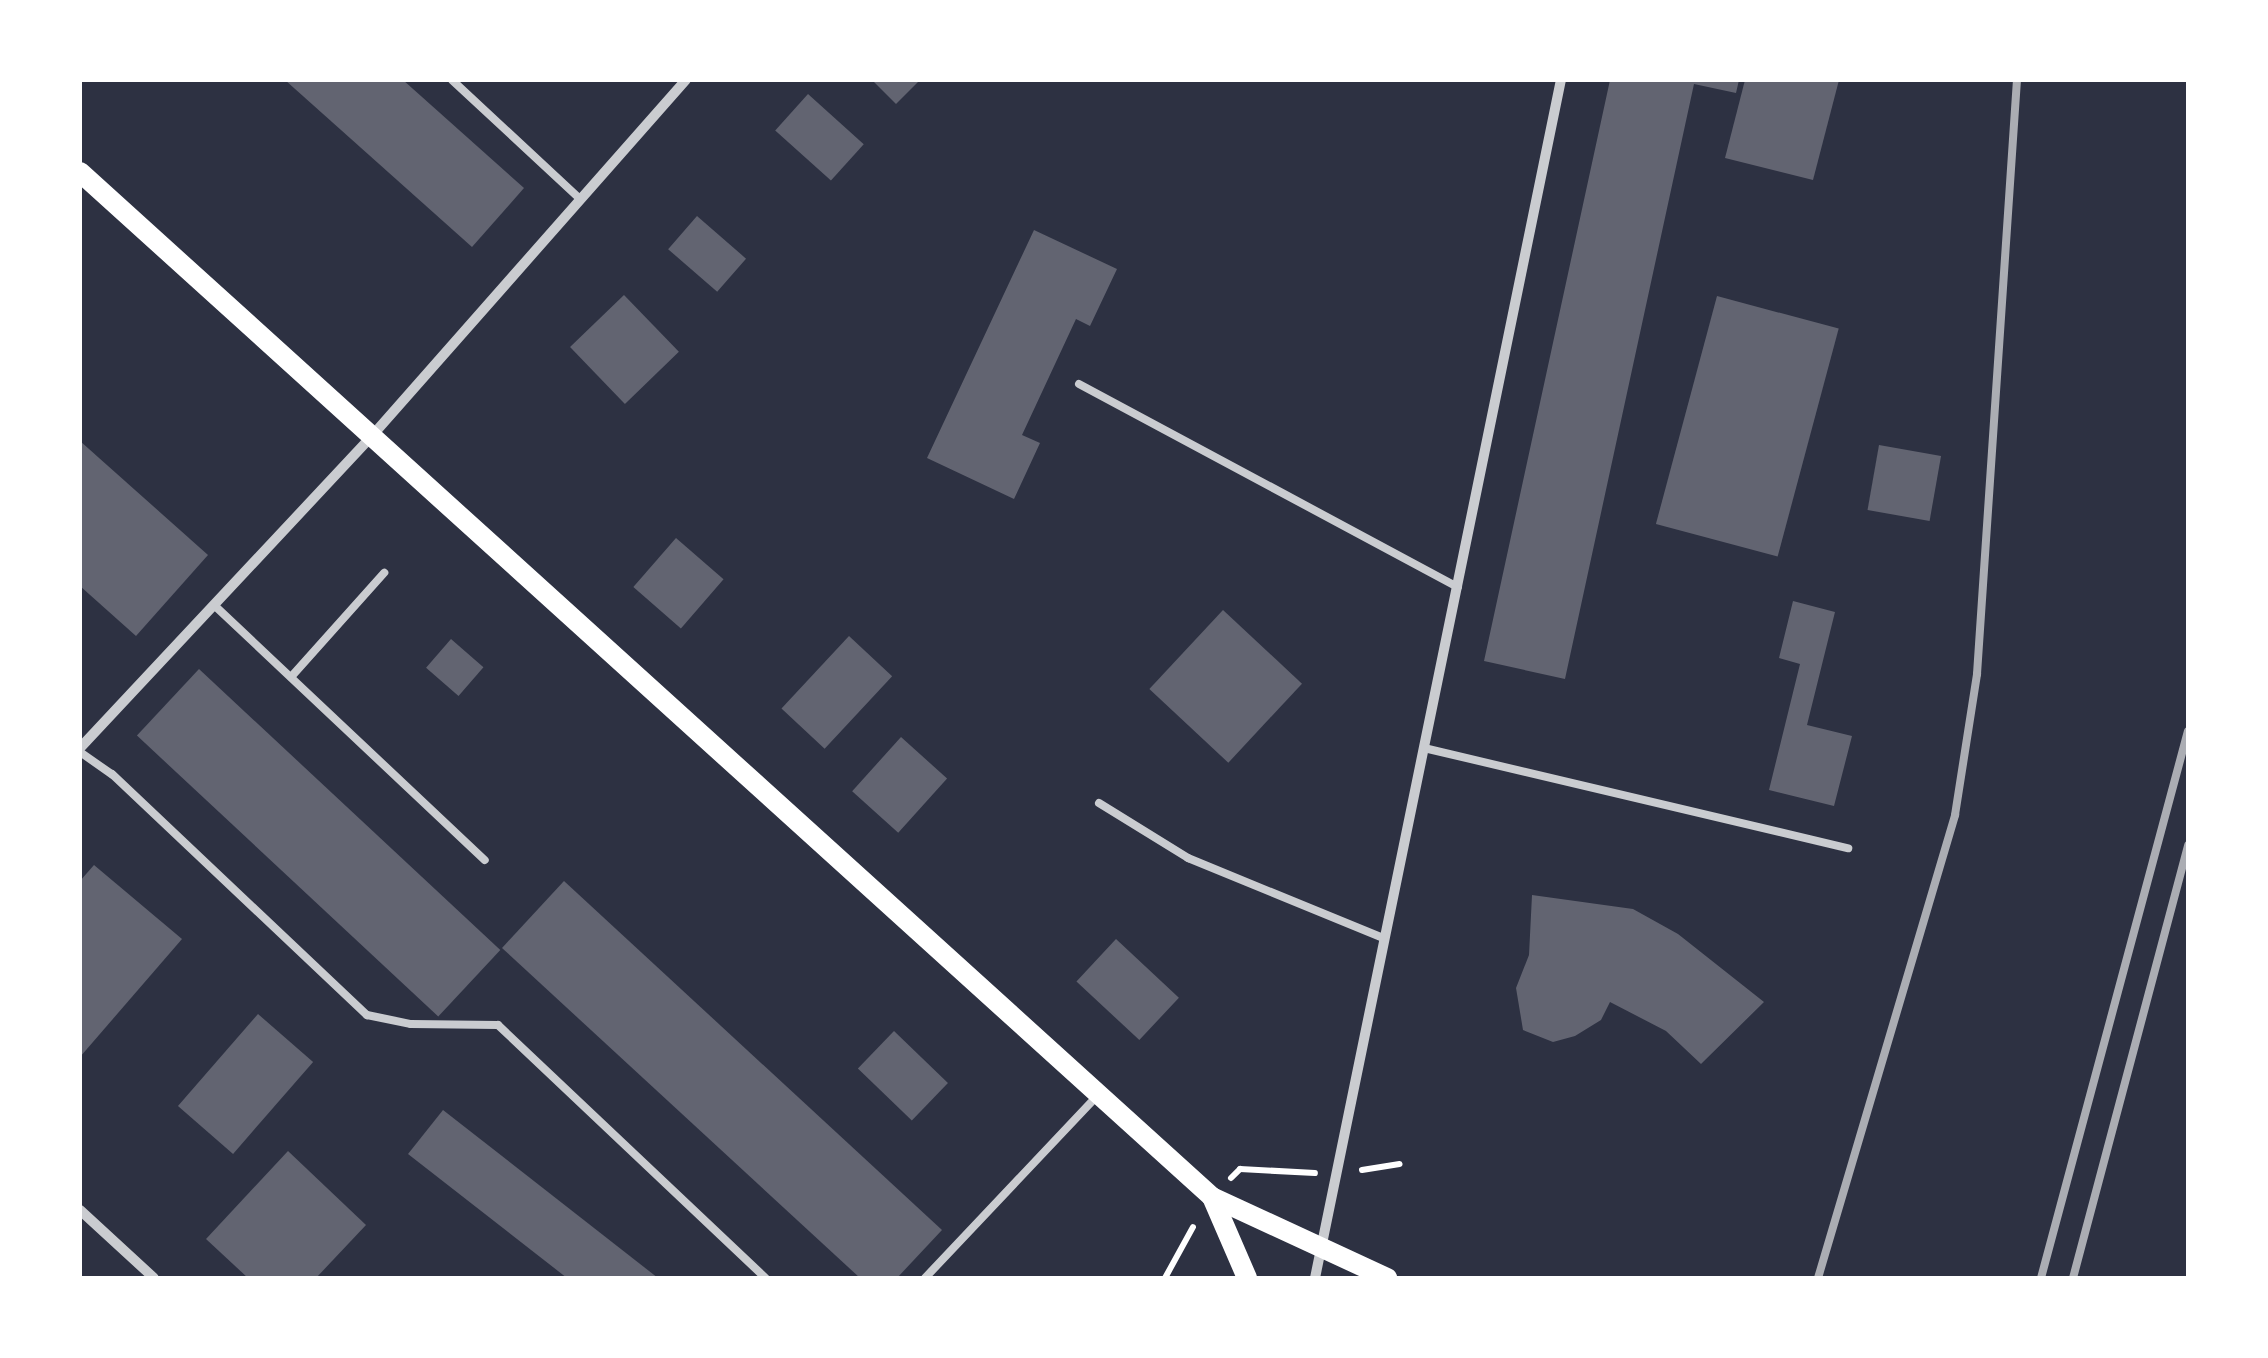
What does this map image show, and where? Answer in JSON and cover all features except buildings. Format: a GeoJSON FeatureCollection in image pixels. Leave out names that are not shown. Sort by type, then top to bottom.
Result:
{"type":"FeatureCollection","features":[{"type":"Feature","properties":{"kind":"main road"},"geometry":{"type":"LineString","coordinates":[[80,172],[1096,1097],[1212,1197],[1387,1278]]}},
{"type":"Feature","properties":{"kind":"main road"},"geometry":{"type":"LineString","coordinates":[[1212,1197],[1247,1278]]}},
{"type":"Feature","properties":{"kind":"street"},"geometry":{"type":"LineString","coordinates":[[80,750],[371,437],[686,80]]}},
{"type":"Feature","properties":{"kind":"street"},"geometry":{"type":"LineString","coordinates":[[1315,1278],[1318,1244],[1562,80]]}},
{"type":"Feature","properties":{"kind":"street"},"geometry":{"type":"LineString","coordinates":[[80,1210],[154,1278]]}},
{"type":"Feature","properties":{"kind":"lane"},"geometry":{"type":"LineString","coordinates":[[452,80],[580,200]]}},
{"type":"Feature","properties":{"kind":"lane"},"geometry":{"type":"LineString","coordinates":[[1080,384],[1458,587]]}},
{"type":"Feature","properties":{"kind":"lane"},"geometry":{"type":"LineString","coordinates":[[291,677],[384,572]]}},
{"type":"Feature","properties":{"kind":"lane"},"geometry":{"type":"LineString","coordinates":[[214,604],[485,860]]}},
{"type":"Feature","properties":{"kind":"lane"},"geometry":{"type":"LineString","coordinates":[[1424,748],[1848,848]]}},
{"type":"Feature","properties":{"kind":"lane"},"geometry":{"type":"LineString","coordinates":[[80,750],[112,774],[367,1015],[411,1024],[498,1025],[766,1278]]}},
{"type":"Feature","properties":{"kind":"lane"},"geometry":{"type":"LineString","coordinates":[[1099,803],[1188,858],[1384,938]]}},
{"type":"Feature","properties":{"kind":"lane"},"geometry":{"type":"LineString","coordinates":[[925,1278],[1096,1097]]}},
{"type":"Feature","properties":{"kind":"railway"},"geometry":{"type":"LineString","coordinates":[[1818,1278],[1955,815],[1977,674],[2017,80]]}},
{"type":"Feature","properties":{"kind":"railway"},"geometry":{"type":"LineString","coordinates":[[2041,1278],[2188,731]]}},
{"type":"Feature","properties":{"kind":"railway"},"geometry":{"type":"LineString","coordinates":[[2073,1278],[2188,845]]}}]}
